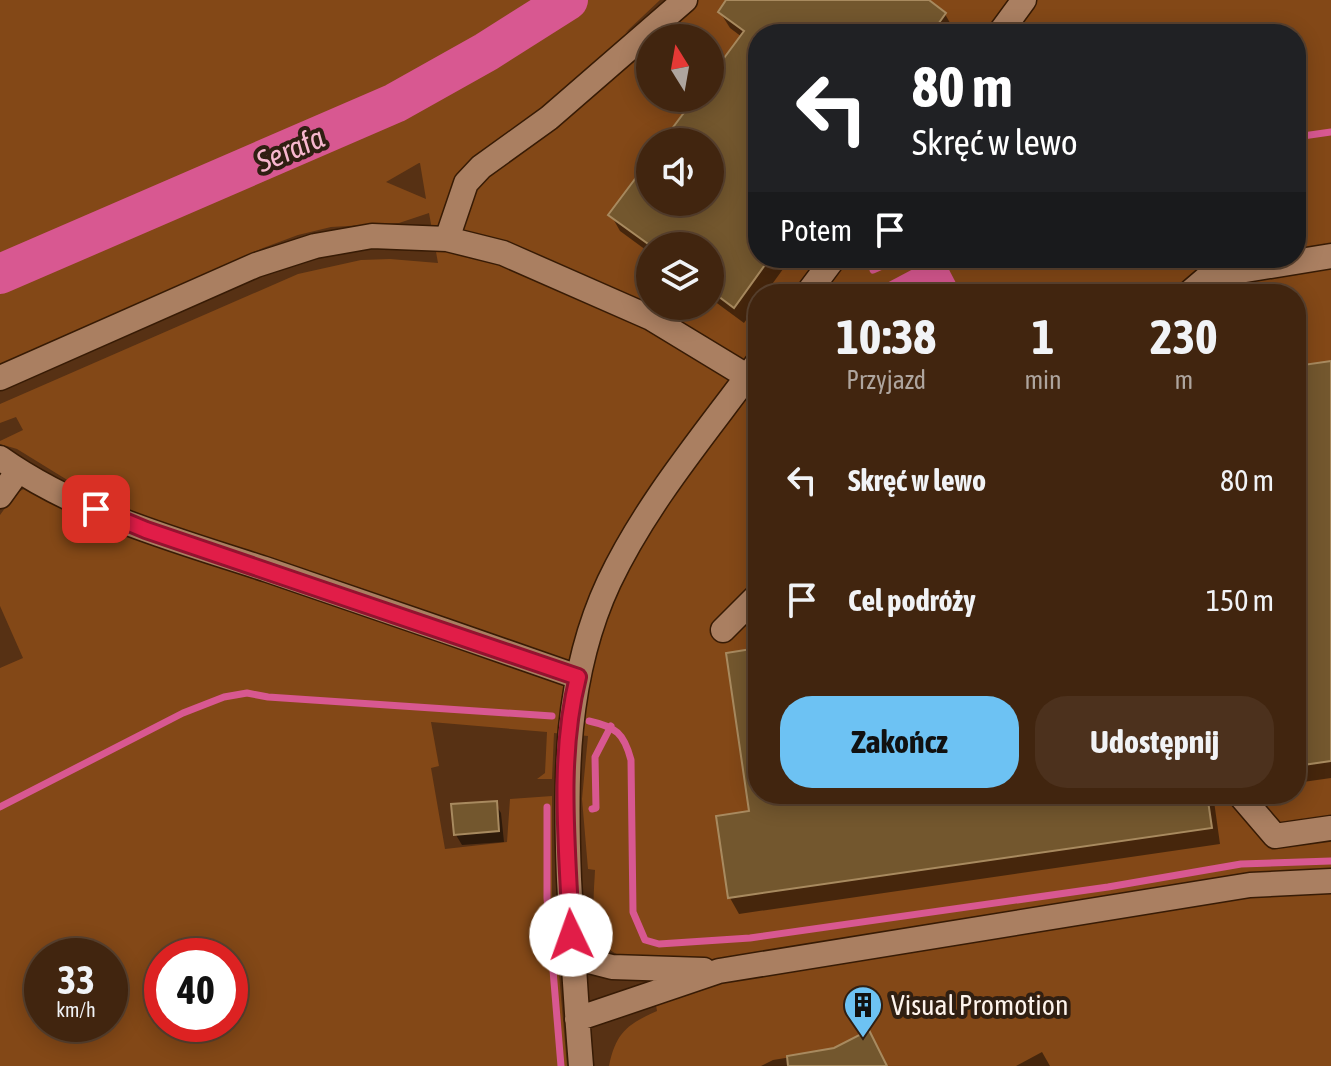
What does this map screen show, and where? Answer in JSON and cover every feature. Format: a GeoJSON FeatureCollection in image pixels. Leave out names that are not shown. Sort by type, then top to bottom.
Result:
{"type":"FeatureCollection","features":[{"type":"Feature","properties":{"kind":"street"},"geometry":{"type":"LineString","coordinates":[[447,239],[466,183],[481,167],[549,118],[685,0]]}},
{"type":"Feature","properties":{"kind":"street"},"geometry":{"type":"LineString","coordinates":[[1006,24],[1024,0]]}},
{"type":"Feature","properties":{"kind":"street"},"geometry":{"type":"LineString","coordinates":[[0,378],[256,265],[315,246],[372,236],[447,239],[503,253],[651,318],[748,371]]}},
{"type":"Feature","properties":{"kind":"street"},"geometry":{"type":"LineString","coordinates":[[1306,260],[1331,256]]}},
{"type":"Feature","properties":{"kind":"street"},"geometry":{"type":"LineString","coordinates":[[1200,284],[1209,276],[1258,268]]}},
{"type":"Feature","properties":{"kind":"street"},"geometry":{"type":"LineString","coordinates":[[581,1066],[573,957],[567,787],[570,724],[578,677],[600,606],[625,552],[681,466],[748,382]]}},
{"type":"Feature","properties":{"kind":"street"},"geometry":{"type":"LineString","coordinates":[[0,496],[9,464],[71,498],[146,530],[578,677]]}},
{"type":"Feature","properties":{"kind":"street"},"geometry":{"type":"LineString","coordinates":[[723,630],[748,605]]}},
{"type":"Feature","properties":{"kind":"street"},"geometry":{"type":"LineString","coordinates":[[1248,804],[1275,836],[1331,828]]}},
{"type":"Feature","properties":{"kind":"street"},"geometry":{"type":"LineString","coordinates":[[577,1019],[719,971],[1250,885],[1331,881]]}},
{"type":"Feature","properties":{"kind":"street"},"geometry":{"type":"LineString","coordinates":[[573,957],[612,967],[719,971]]}},
{"type":"Feature","properties":{"kind":"shaded area"},"geometry":{"type":"Polygon","coordinates":[[[0,0],[660,0],[625,33],[636,26],[636,112],[724,112],[724,24],[639,24],[655,14],[666,0],[1331,0],[1331,1066],[609,1066],[615,1045],[625,1031],[638,1020],[657,1011],[648,960],[622,956],[610,950],[597,931],[595,870],[588,869],[582,799],[588,736],[554,733],[552,779],[537,779],[545,773],[547,732],[431,722],[439,766],[431,768],[445,849],[507,842],[510,799],[552,796],[552,893],[567,1066],[0,1066],[0,668],[23,658],[0,606],[0,515],[16,493],[26,488],[116,510],[17,449],[0,444],[0,441],[23,430],[16,417],[0,423],[0,404],[298,274],[361,260],[438,263],[429,213],[399,223],[331,227],[298,235],[0,365],[0,0]],[[420,163],[386,182],[426,199],[420,163]]]}},
{"type":"Feature","properties":{"kind":"shaded area"},"geometry":{"type":"Polygon","coordinates":[[[915,268],[948,268],[956,284],[885,284],[915,268]]]}},
{"type":"Feature","properties":{"kind":"building"},"geometry":{"type":"Polygon","coordinates":[[[726,0],[929,0],[946,13],[938,24],[748,24],[748,268],[763,268],[751,284],[748,284],[734,308],[724,300],[724,232],[636,232],[636,235],[608,215],[636,178],[636,216],[724,216],[724,128],[672,128],[684,112],[724,112],[724,58],[744,31],[718,12],[726,0]]]}},
{"type":"Feature","properties":{"kind":"building"},"geometry":{"type":"Polygon","coordinates":[[[1331,361],[1331,761],[1306,765],[1306,365],[1331,361]]]}},
{"type":"Feature","properties":{"kind":"building"},"geometry":{"type":"Polygon","coordinates":[[[748,650],[748,804],[1208,804],[1212,828],[728,898],[716,816],[749,811],[726,653],[748,650]]]}},
{"type":"Feature","properties":{"kind":"building"},"geometry":{"type":"Polygon","coordinates":[[[497,801],[499,831],[454,835],[451,804],[497,801]]]}},
{"type":"Feature","properties":{"kind":"building","name":"Visual Promotion"},"geometry":{"type":"Polygon","coordinates":[[[869,1030],[887,1066],[788,1066],[787,1056],[834,1048],[869,1030]]]}},
{"type":"Feature","properties":{"kind":"waterway","name":"Serafa"},"geometry":{"type":"LineString","coordinates":[[0,274],[395,103],[486,52],[568,0]]}},
{"type":"Feature","properties":{"kind":"waterway"},"geometry":{"type":"LineString","coordinates":[[1306,136],[1331,132]]}},
{"type":"Feature","properties":{"kind":"waterway"},"geometry":{"type":"LineString","coordinates":[[873,270],[878,268]]}},
{"type":"Feature","properties":{"kind":"waterway"},"geometry":{"type":"LineString","coordinates":[[0,807],[183,713],[224,697],[247,693],[268,697],[552,716]]}},
{"type":"Feature","properties":{"kind":"waterway"},"geometry":{"type":"LineString","coordinates":[[589,721],[618,733],[631,760],[633,912],[645,940],[659,944],[750,938],[1108,887],[1241,864],[1331,861]]}},
{"type":"Feature","properties":{"kind":"waterway"},"geometry":{"type":"LineString","coordinates":[[592,809],[596,808],[595,757],[611,726]]}},
{"type":"Feature","properties":{"kind":"waterway"},"geometry":{"type":"LineString","coordinates":[[547,807],[547,898],[561,1066]]}},
{"type":"Feature","properties":{"kind":"place","name":"Visual Promotion"},"geometry":{"type":"Point","coordinates":[863,1039]}},
{"type":"Feature","properties":{"kind":"route"},"geometry":{"type":"LineString","coordinates":[[96,509],[146,530],[578,677],[571,712],[567,787],[571,935]]}}]}
